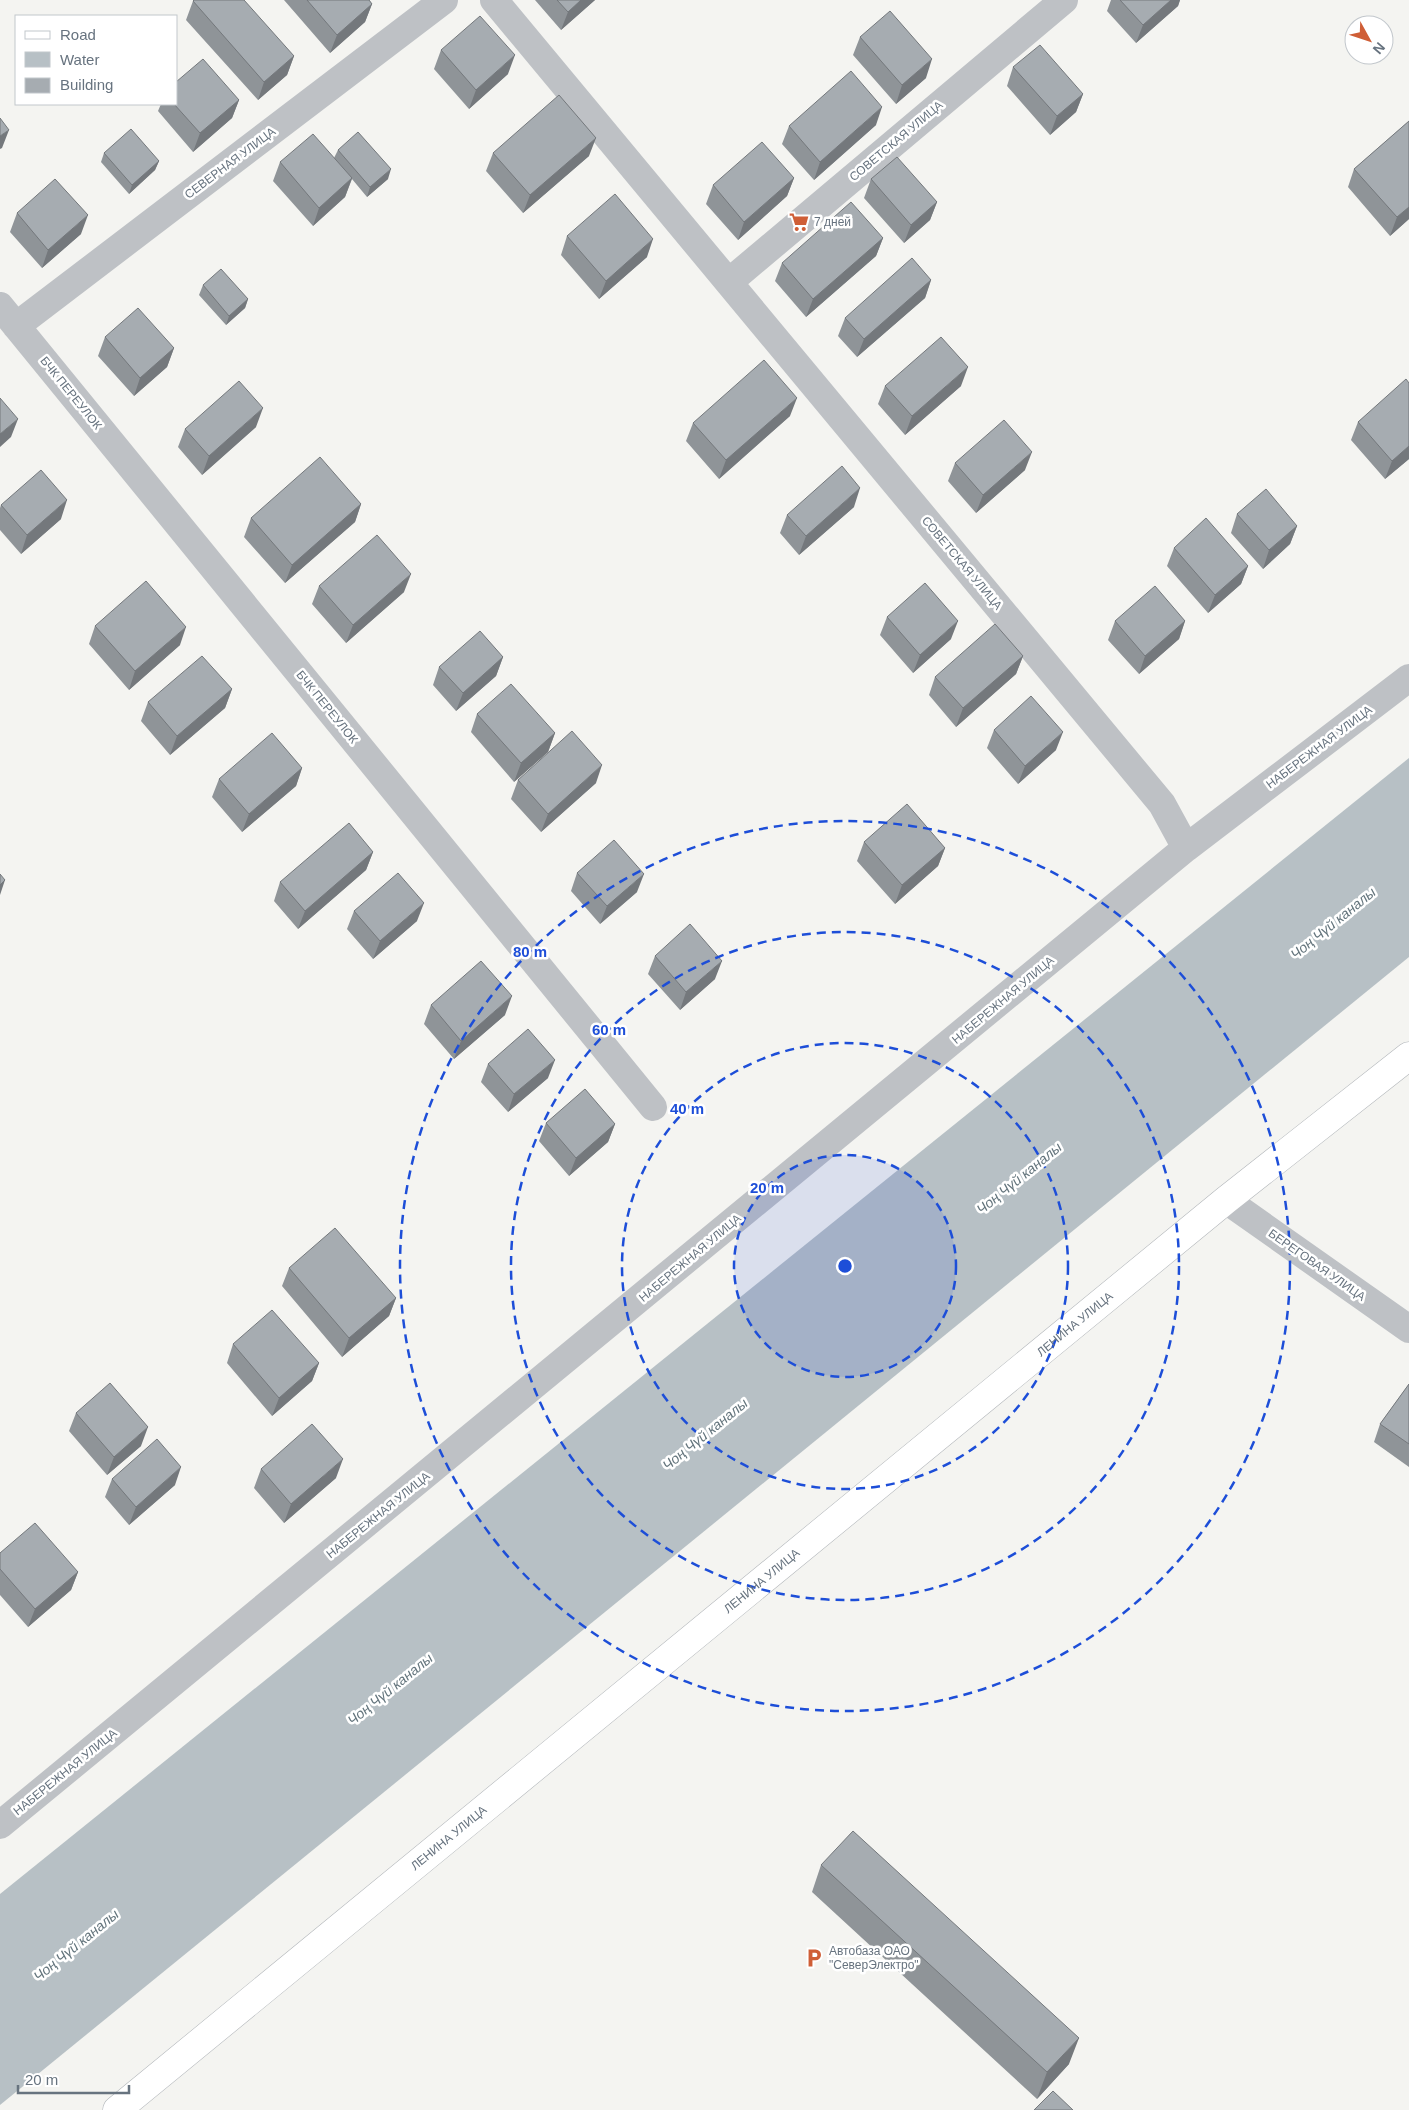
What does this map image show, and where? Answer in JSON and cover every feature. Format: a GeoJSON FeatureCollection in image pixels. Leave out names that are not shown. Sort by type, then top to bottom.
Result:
{"type":"FeatureCollection","features":[{"type":"Feature","properties":{"kind":"street","name":"СЕВЕРНАЯ УЛИЦА"},"geometry":{"type":"LineString","coordinates":[[8,316],[444,0]]}},
{"type":"Feature","properties":{"kind":"street","name":"СОВЕТСКАЯ УЛИЦА"},"geometry":{"type":"LineString","coordinates":[[494,0],[1162,804],[1186,848]]}},
{"type":"Feature","properties":{"kind":"street","name":"СОВЕТСКАЯ УЛИЦА"},"geometry":{"type":"LineString","coordinates":[[729,282],[1064,0]]}},
{"type":"Feature","properties":{"kind":"street","name":"БЧК ПЕРЕУЛОК"},"geometry":{"type":"LineString","coordinates":[[8,316],[653,1107]]}},
{"type":"Feature","properties":{"kind":"street","name":"НАБЕРЕЖНАЯ УЛИЦА"},"geometry":{"type":"LineString","coordinates":[[0,1825],[1186,848],[1409,678]]}},
{"type":"Feature","properties":{"kind":"street","name":"ЛЕНИНА УЛИЦА"},"geometry":{"type":"LineString","coordinates":[[117,2110],[1226,1200],[1409,1056]]}},
{"type":"Feature","properties":{"kind":"street","name":"БЕРЕГОВАЯ УЛИЦА"},"geometry":{"type":"LineString","coordinates":[[1226,1200],[1409,1329]]}},
{"type":"Feature","properties":{"kind":"water","name":"Чоң Чүй каналы"},"geometry":{"type":"Polygon","coordinates":[[[1409,758],[1409,957],[0,2105],[0,1894],[1409,758]]]}},
{"type":"Feature","properties":{"kind":"building"},"geometry":{"type":"Polygon","coordinates":[[[194,0],[244,0],[294,56],[264,82],[194,0]]]}},
{"type":"Feature","properties":{"kind":"building"},"geometry":{"type":"Polygon","coordinates":[[[307,0],[369,0],[372,4],[337,35],[307,0]]]}},
{"type":"Feature","properties":{"kind":"building"},"geometry":{"type":"Polygon","coordinates":[[[557,0],[581,0],[568,12],[557,0]]]}},
{"type":"Feature","properties":{"kind":"building"},"geometry":{"type":"Polygon","coordinates":[[[1120,0],[1171,0],[1143,25],[1120,0]]]}},
{"type":"Feature","properties":{"kind":"building"},"geometry":{"type":"Polygon","coordinates":[[[890,11],[932,59],[902,85],[860,37],[890,11]]]}},
{"type":"Feature","properties":{"kind":"building"},"geometry":{"type":"Polygon","coordinates":[[[480,16],[515,55],[476,90],[441,50],[480,16]]]}},
{"type":"Feature","properties":{"kind":"building"},"geometry":{"type":"Polygon","coordinates":[[[1040,45],[1083,94],[1057,116],[1013,67],[1040,45]]]}},
{"type":"Feature","properties":{"kind":"building"},"geometry":{"type":"Polygon","coordinates":[[[203,59],[239,100],[200,133],[175,105],[178,105],[178,80],[203,59]]]}},
{"type":"Feature","properties":{"kind":"building"},"geometry":{"type":"Polygon","coordinates":[[[851,71],[882,107],[820,162],[789,126],[851,71]]]}},
{"type":"Feature","properties":{"kind":"building"},"geometry":{"type":"Polygon","coordinates":[[[559,95],[596,138],[530,195],[493,153],[559,95]]]}},
{"type":"Feature","properties":{"kind":"building"},"geometry":{"type":"Polygon","coordinates":[[[0,118],[9,130],[0,136],[0,118]]]}},
{"type":"Feature","properties":{"kind":"building"},"geometry":{"type":"Polygon","coordinates":[[[1409,121],[1409,207],[1397,217],[1354,169],[1409,121]]]}},
{"type":"Feature","properties":{"kind":"building"},"geometry":{"type":"Polygon","coordinates":[[[131,129],[159,161],[132,185],[104,153],[131,129]]]}},
{"type":"Feature","properties":{"kind":"building"},"geometry":{"type":"Polygon","coordinates":[[[358,132],[391,169],[370,187],[338,150],[358,132]]]}},
{"type":"Feature","properties":{"kind":"building"},"geometry":{"type":"Polygon","coordinates":[[[313,134],[352,178],[319,208],[280,162],[313,134]]]}},
{"type":"Feature","properties":{"kind":"building"},"geometry":{"type":"Polygon","coordinates":[[[762,142],[794,178],[744,222],[713,185],[762,142]]]}},
{"type":"Feature","properties":{"kind":"building"},"geometry":{"type":"Polygon","coordinates":[[[897,157],[937,202],[911,225],[871,179],[897,157]]]}},
{"type":"Feature","properties":{"kind":"building"},"geometry":{"type":"Polygon","coordinates":[[[55,179],[88,215],[48,250],[17,213],[55,179]]]}},
{"type":"Feature","properties":{"kind":"building"},"geometry":{"type":"Polygon","coordinates":[[[615,194],[653,239],[606,281],[567,236],[615,194]]]}},
{"type":"Feature","properties":{"kind":"building"},"geometry":{"type":"Polygon","coordinates":[[[851,202],[883,238],[813,299],[782,263],[851,202]]]}},
{"type":"Feature","properties":{"kind":"building"},"geometry":{"type":"Polygon","coordinates":[[[912,258],[931,280],[864,339],[845,318],[912,258]]]}},
{"type":"Feature","properties":{"kind":"building"},"geometry":{"type":"Polygon","coordinates":[[[221,269],[248,299],[229,316],[203,285],[221,269]]]}},
{"type":"Feature","properties":{"kind":"building"},"geometry":{"type":"Polygon","coordinates":[[[138,308],[174,348],[140,378],[105,337],[138,308]]]}},
{"type":"Feature","properties":{"kind":"building"},"geometry":{"type":"Polygon","coordinates":[[[941,337],[968,367],[912,416],[885,386],[941,337]]]}},
{"type":"Feature","properties":{"kind":"building"},"geometry":{"type":"Polygon","coordinates":[[[764,360],[797,398],[726,460],[693,423],[764,360]]]}},
{"type":"Feature","properties":{"kind":"building"},"geometry":{"type":"Polygon","coordinates":[[[1406,379],[1409,383],[1409,446],[1392,461],[1358,422],[1406,379]]]}},
{"type":"Feature","properties":{"kind":"building"},"geometry":{"type":"Polygon","coordinates":[[[239,381],[263,408],[209,456],[185,429],[239,381]]]}},
{"type":"Feature","properties":{"kind":"building"},"geometry":{"type":"Polygon","coordinates":[[[0,398],[18,419],[0,434],[0,398]]]}},
{"type":"Feature","properties":{"kind":"building"},"geometry":{"type":"Polygon","coordinates":[[[1004,420],[1032,452],[983,495],[955,463],[1004,420]]]}},
{"type":"Feature","properties":{"kind":"building"},"geometry":{"type":"Polygon","coordinates":[[[320,457],[361,504],[292,565],[251,518],[320,457]]]}},
{"type":"Feature","properties":{"kind":"building"},"geometry":{"type":"Polygon","coordinates":[[[842,466],[860,488],[806,536],[787,515],[842,466]]]}},
{"type":"Feature","properties":{"kind":"building"},"geometry":{"type":"Polygon","coordinates":[[[41,470],[67,500],[27,535],[1,505],[41,470]]]}},
{"type":"Feature","properties":{"kind":"building"},"geometry":{"type":"Polygon","coordinates":[[[1266,489],[1297,526],[1269,550],[1237,514],[1266,489]]]}},
{"type":"Feature","properties":{"kind":"building"},"geometry":{"type":"Polygon","coordinates":[[[1206,518],[1248,566],[1215,595],[1174,548],[1206,518]]]}},
{"type":"Feature","properties":{"kind":"building"},"geometry":{"type":"Polygon","coordinates":[[[377,535],[411,574],[353,625],[319,586],[377,535]]]}},
{"type":"Feature","properties":{"kind":"building"},"geometry":{"type":"Polygon","coordinates":[[[146,581],[186,627],[135,671],[95,626],[146,581]]]}},
{"type":"Feature","properties":{"kind":"building"},"geometry":{"type":"Polygon","coordinates":[[[925,583],[958,621],[920,655],[887,617],[925,583]]]}},
{"type":"Feature","properties":{"kind":"building"},"geometry":{"type":"Polygon","coordinates":[[[1155,586],[1185,621],[1145,656],[1115,621],[1155,586]]]}},
{"type":"Feature","properties":{"kind":"building"},"geometry":{"type":"Polygon","coordinates":[[[995,624],[1023,656],[963,708],[935,677],[995,624]]]}},
{"type":"Feature","properties":{"kind":"building"},"geometry":{"type":"Polygon","coordinates":[[[480,631],[503,657],[463,693],[439,667],[480,631]]]}},
{"type":"Feature","properties":{"kind":"building"},"geometry":{"type":"Polygon","coordinates":[[[202,656],[232,689],[177,736],[148,702],[202,656]]]}},
{"type":"Feature","properties":{"kind":"building"},"geometry":{"type":"Polygon","coordinates":[[[511,684],[555,733],[521,763],[477,714],[511,684]]]}},
{"type":"Feature","properties":{"kind":"building"},"geometry":{"type":"Polygon","coordinates":[[[1031,696],[1063,732],[1025,766],[994,730],[1031,696]]]}},
{"type":"Feature","properties":{"kind":"building"},"geometry":{"type":"Polygon","coordinates":[[[572,731],[602,765],[548,814],[518,780],[572,731]]]}},
{"type":"Feature","properties":{"kind":"building"},"geometry":{"type":"Polygon","coordinates":[[[272,733],[302,768],[249,814],[219,779],[272,733]]]}},
{"type":"Feature","properties":{"kind":"building"},"geometry":{"type":"Polygon","coordinates":[[[907,804],[945,848],[902,885],[864,842],[907,804]]]}},
{"type":"Feature","properties":{"kind":"building"},"geometry":{"type":"Polygon","coordinates":[[[349,823],[373,852],[305,911],[280,882],[349,823]]]}},
{"type":"Feature","properties":{"kind":"building"},"geometry":{"type":"Polygon","coordinates":[[[614,840],[644,874],[607,906],[577,873],[614,840]]]}},
{"type":"Feature","properties":{"kind":"building"},"geometry":{"type":"Polygon","coordinates":[[[398,873],[424,903],[380,941],[354,911],[398,873]]]}},
{"type":"Feature","properties":{"kind":"building"},"geometry":{"type":"Polygon","coordinates":[[[0,874],[5,880],[0,885],[0,874]]]}},
{"type":"Feature","properties":{"kind":"building"},"geometry":{"type":"Polygon","coordinates":[[[690,924],[722,961],[686,992],[655,956],[690,924]]]}},
{"type":"Feature","properties":{"kind":"building"},"geometry":{"type":"Polygon","coordinates":[[[481,961],[512,996],[461,1041],[431,1005],[481,961]]]}},
{"type":"Feature","properties":{"kind":"building"},"geometry":{"type":"Polygon","coordinates":[[[528,1029],[555,1060],[514,1094],[488,1064],[528,1029]]]}},
{"type":"Feature","properties":{"kind":"building"},"geometry":{"type":"Polygon","coordinates":[[[585,1089],[615,1124],[576,1158],[546,1123],[585,1089]]]}},
{"type":"Feature","properties":{"kind":"building"},"geometry":{"type":"Polygon","coordinates":[[[335,1228],[396,1298],[349,1338],[289,1268],[335,1228]]]}},
{"type":"Feature","properties":{"kind":"building"},"geometry":{"type":"Polygon","coordinates":[[[272,1310],[319,1363],[279,1398],[233,1344],[272,1310]]]}},
{"type":"Feature","properties":{"kind":"building"},"geometry":{"type":"Polygon","coordinates":[[[110,1383],[148,1427],[114,1457],[76,1413],[110,1383]]]}},
{"type":"Feature","properties":{"kind":"building"},"geometry":{"type":"Polygon","coordinates":[[[1409,1384],[1409,1444],[1380,1424],[1409,1384]]]}},
{"type":"Feature","properties":{"kind":"building"},"geometry":{"type":"Polygon","coordinates":[[[312,1424],[343,1459],[291,1504],[261,1469],[312,1424]]]}},
{"type":"Feature","properties":{"kind":"building"},"geometry":{"type":"Polygon","coordinates":[[[157,1439],[181,1467],[136,1507],[112,1479],[157,1439]]]}},
{"type":"Feature","properties":{"kind":"building"},"geometry":{"type":"Polygon","coordinates":[[[35,1523],[78,1572],[35,1609],[0,1569],[0,1553],[35,1523]]]}},
{"type":"Feature","properties":{"kind":"building"},"geometry":{"type":"Polygon","coordinates":[[[853,1831],[1079,2038],[1047,2072],[821,1865],[853,1831]]]}},
{"type":"Feature","properties":{"kind":"building"},"geometry":{"type":"Polygon","coordinates":[[[1053,2091],[1073,2110],[1034,2110],[1053,2091]]]}},
{"type":"Feature","properties":{"kind":"place","name":"7 дней"},"geometry":{"type":"Point","coordinates":[799,222]}},
{"type":"Feature","properties":{"kind":"place","name":"Автобаза ОАО \"СеверЭлектро\""},"geometry":{"type":"Point","coordinates":[814,1958]}}]}
